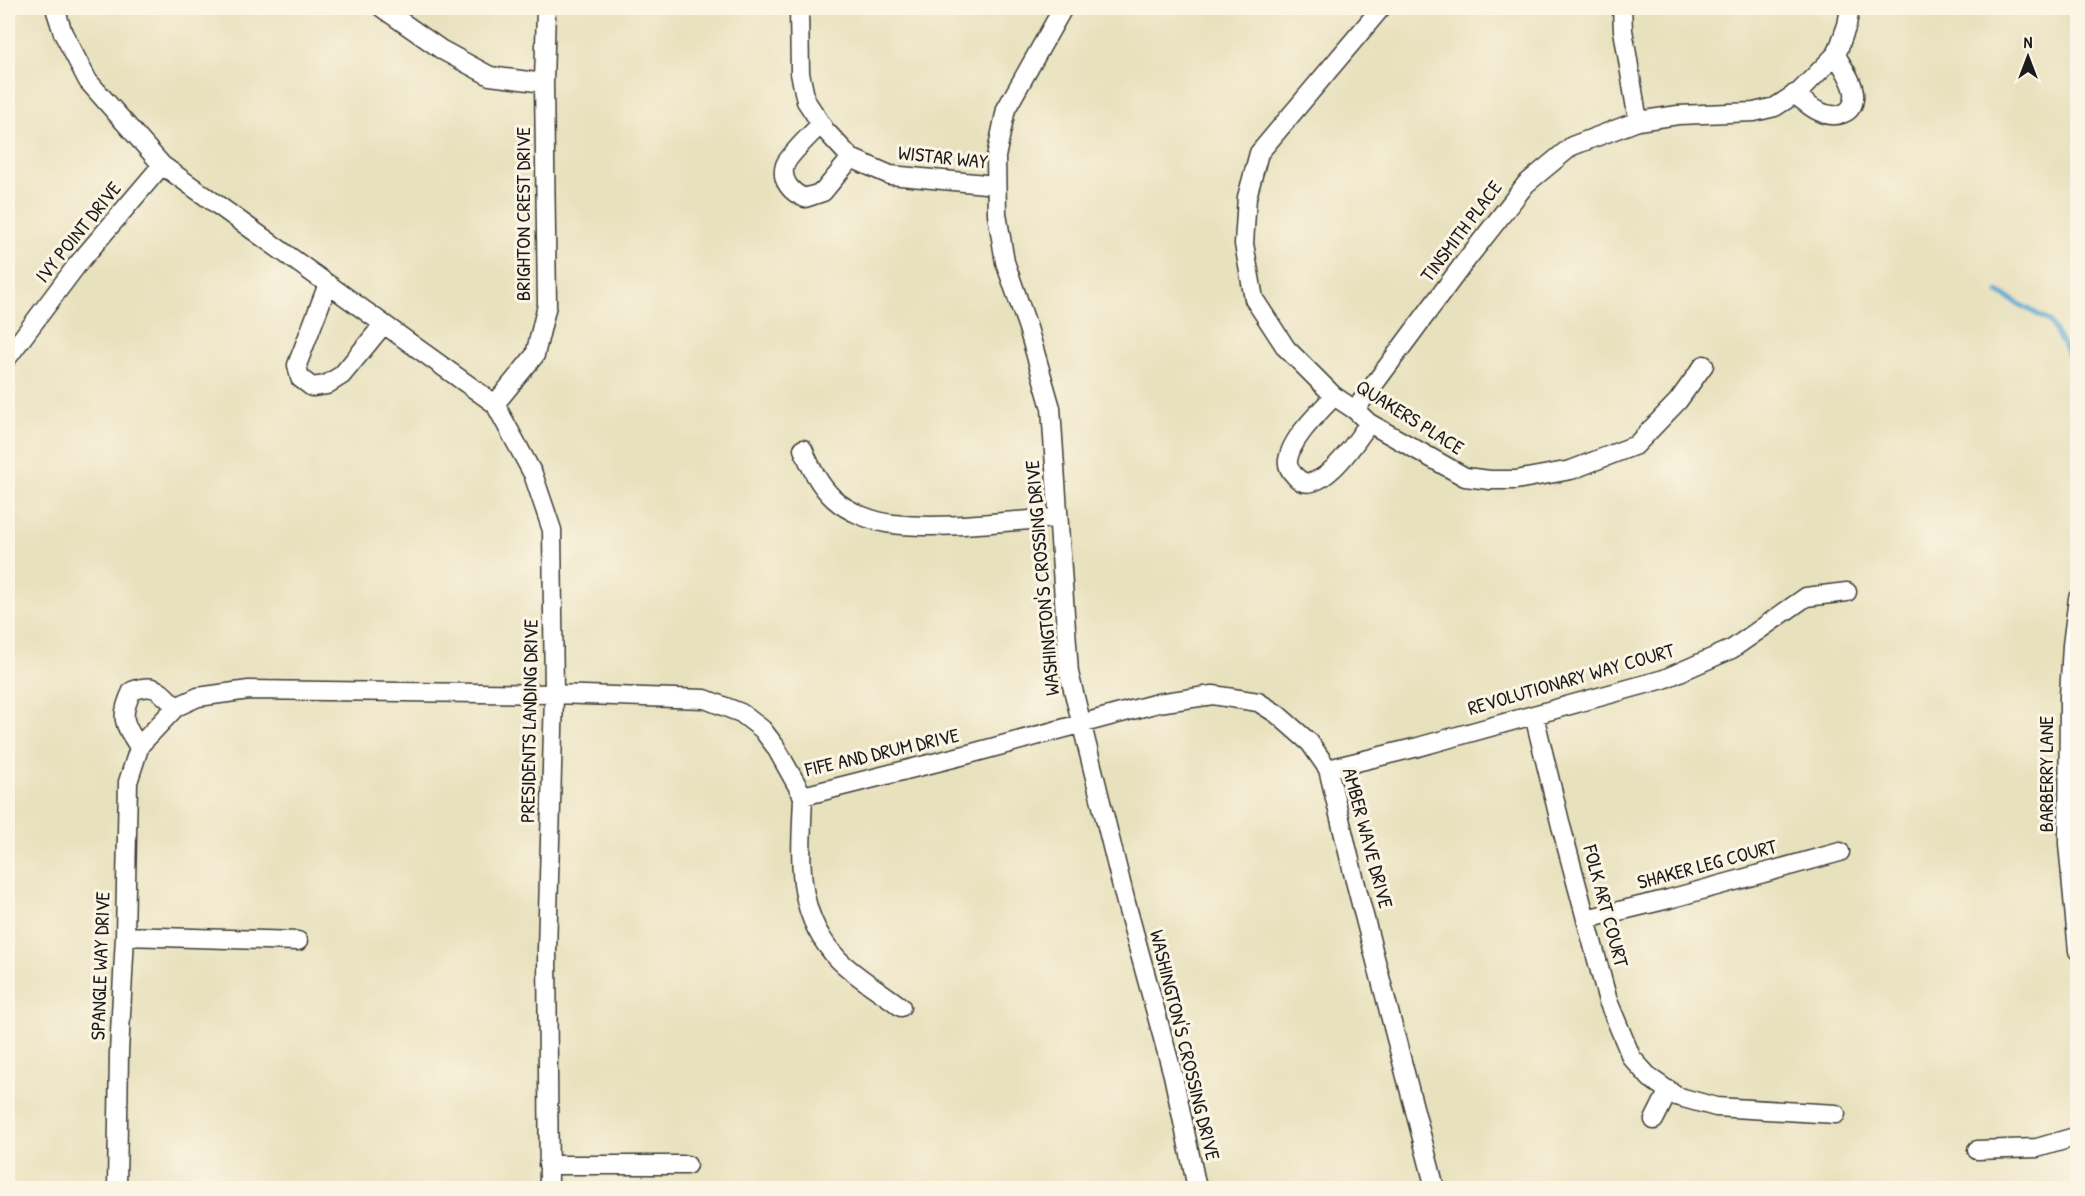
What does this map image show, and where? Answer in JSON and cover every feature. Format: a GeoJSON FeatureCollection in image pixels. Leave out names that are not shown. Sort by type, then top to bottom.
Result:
{"type":"FeatureCollection","features":[{"type":"Feature","properties":{"kind":"street","name":"PRESIDENTS LANDING DRIVE"},"geometry":{"type":"LineString","coordinates":[[55,8],[63,33],[88,81],[162,165],[495,404],[533,474],[552,530],[554,694],[548,951],[549,1188]]}},
{"type":"Feature","properties":{"kind":"street"},"geometry":{"type":"LineString","coordinates":[[382,8],[442,51],[490,76],[544,83]]}},
{"type":"Feature","properties":{"kind":"street","name":"BRIGHTON CREST DRIVE"},"geometry":{"type":"LineString","coordinates":[[495,404],[535,356],[547,305],[544,83],[546,8]]}},
{"type":"Feature","properties":{"kind":"street","name":"WISTAR WAY"},"geometry":{"type":"LineString","coordinates":[[799,8],[800,73],[806,101],[820,124],[851,158],[890,175],[996,185]]}},
{"type":"Feature","properties":{"kind":"street","name":"WASHINGTON'S CROSSING DRIVE"},"geometry":{"type":"LineString","coordinates":[[1064,8],[1006,109],[996,157],[997,214],[1005,262],[1028,328],[1051,408],[1069,673],[1126,903],[1173,1075],[1197,1188]]}},
{"type":"Feature","properties":{"kind":"street","name":"QUAKERS PLACE"},"geometry":{"type":"LineString","coordinates":[[1381,8],[1259,153],[1247,197],[1244,244],[1254,299],[1286,348],[1334,396],[1370,423],[1465,477],[1490,480],[1527,478],[1571,470],[1636,445],[1678,401],[1704,365]]}},
{"type":"Feature","properties":{"kind":"street"},"geometry":{"type":"LineString","coordinates":[[1622,8],[1623,30],[1638,122]]}},
{"type":"Feature","properties":{"kind":"street"},"geometry":{"type":"LineString","coordinates":[[1794,94],[1818,112],[1836,115],[1853,108],[1854,92],[1836,55],[1847,25],[1850,8]]}},
{"type":"Feature","properties":{"kind":"street","name":"TINSMITH PLACE"},"geometry":{"type":"LineString","coordinates":[[1355,410],[1526,184],[1572,146],[1638,122],[1678,115],[1754,112],[1775,107],[1794,94],[1836,55]]}},
{"type":"Feature","properties":{"kind":"street"},"geometry":{"type":"LineString","coordinates":[[820,124],[786,164],[784,179],[793,193],[805,198],[823,192],[851,158]]}},
{"type":"Feature","properties":{"kind":"street","name":"IVY POINT DRIVE"},"geometry":{"type":"LineString","coordinates":[[8,357],[77,265],[162,165]]}},
{"type":"Feature","properties":{"kind":"street"},"geometry":{"type":"LineString","coordinates":[[328,285],[297,365],[300,378],[312,387],[326,385],[342,375],[383,325]]}},
{"type":"Feature","properties":{"kind":"street"},"geometry":{"type":"LineString","coordinates":[[1334,396],[1297,438],[1288,459],[1288,468],[1298,480],[1310,483],[1325,477],[1348,453],[1370,423]]}},
{"type":"Feature","properties":{"kind":"street"},"geometry":{"type":"LineString","coordinates":[[803,449],[816,479],[836,500],[862,515],[891,524],[938,525],[1057,518]]}},
{"type":"Feature","properties":{"kind":"street","name":"REVOLUTIONARY WAY COURT"},"geometry":{"type":"LineString","coordinates":[[1328,769],[1418,747],[1664,679],[1732,649],[1806,597],[1847,592]]}},
{"type":"Feature","properties":{"kind":"street","name":"BARBERRY LANE"},"geometry":{"type":"LineString","coordinates":[[2078,598],[2069,696],[2068,844],[2078,951]]}},
{"type":"Feature","properties":{"kind":"street"},"geometry":{"type":"LineString","coordinates":[[139,747],[125,725],[124,707],[132,691],[146,686],[157,689],[176,707]]}},
{"type":"Feature","properties":{"kind":"street","name":"SPANGLE WAY DRIVE"},"geometry":{"type":"LineString","coordinates":[[117,1188],[128,782],[139,747],[145,738],[176,707],[198,697],[249,690],[554,694]]}},
{"type":"Feature","properties":{"kind":"street","name":"FIFE AND DRUM DRIVE"},"geometry":{"type":"LineString","coordinates":[[554,694],[705,699],[741,713],[762,729],[775,746],[803,796],[1081,725]]}},
{"type":"Feature","properties":{"kind":"street","name":"AMBER WAVE DRIVE"},"geometry":{"type":"LineString","coordinates":[[1081,725],[1158,703],[1213,695],[1258,702],[1277,714],[1310,743],[1328,769],[1354,878],[1436,1188]]}},
{"type":"Feature","properties":{"kind":"street","name":"FOLK ART COURT"},"geometry":{"type":"LineString","coordinates":[[1534,715],[1608,1001],[1631,1058],[1650,1078],[1676,1096],[1716,1107],[1836,1114]]}},
{"type":"Feature","properties":{"kind":"street"},"geometry":{"type":"LineString","coordinates":[[803,796],[800,871],[804,895],[814,926],[839,960],[901,1007]]}},
{"type":"Feature","properties":{"kind":"street","name":"SHAKER LEG COURT"},"geometry":{"type":"LineString","coordinates":[[1586,919],[1669,899],[1840,852]]}},
{"type":"Feature","properties":{"kind":"street"},"geometry":{"type":"LineString","coordinates":[[125,936],[298,941]]}},
{"type":"Feature","properties":{"kind":"street"},"geometry":{"type":"LineString","coordinates":[[1654,1119],[1669,1090]]}},
{"type":"Feature","properties":{"kind":"street"},"geometry":{"type":"LineString","coordinates":[[1977,1150],[2037,1148],[2078,1136]]}},
{"type":"Feature","properties":{"kind":"street"},"geometry":{"type":"LineString","coordinates":[[548,1165],[687,1165]]}},
{"type":"Feature","properties":{"kind":"waterway"},"geometry":{"type":"LineString","coordinates":[[1998,292],[2049,321],[2078,370]]}}]}
